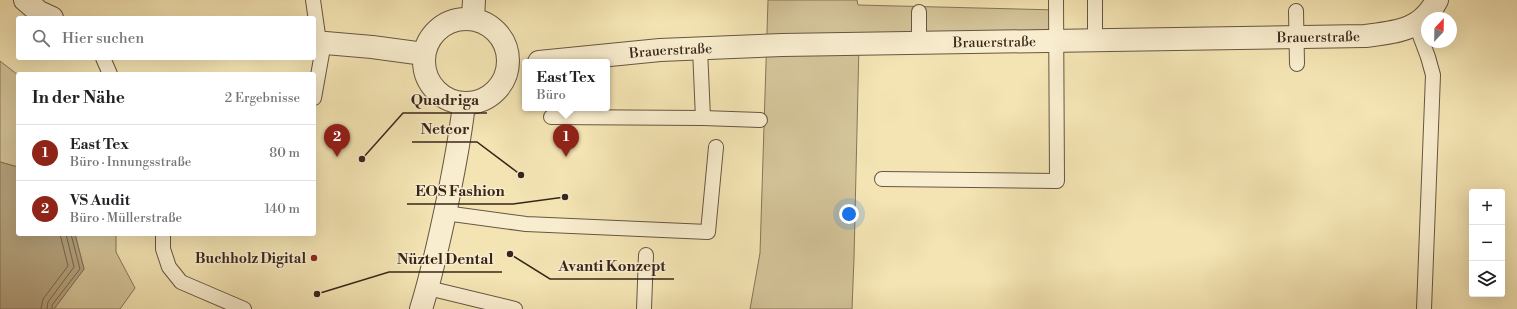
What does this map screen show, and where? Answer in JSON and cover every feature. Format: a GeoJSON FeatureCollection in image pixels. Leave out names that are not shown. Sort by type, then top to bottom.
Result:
{"type":"FeatureCollection","features":[{"type":"Feature","properties":{"kind":"street"},"geometry":{"type":"LineString","coordinates":[[25,0],[39,12],[48,16]]}},
{"type":"Feature","properties":{"kind":"street","name":"Brauerstraße"},"geometry":{"type":"LineString","coordinates":[[569,59],[660,50],[782,45],[1365,36],[1398,32],[1416,25],[1429,14],[1437,0]]}},
{"type":"Feature","properties":{"kind":"street"},"geometry":{"type":"LineString","coordinates":[[473,9],[500,34],[517,64],[495,94],[480,101],[464,104],[446,99],[433,88],[425,72],[424,54],[430,39],[441,26],[473,9]]}},
{"type":"Feature","properties":{"kind":"street"},"geometry":{"type":"LineString","coordinates":[[319,42],[424,54]]}},
{"type":"Feature","properties":{"kind":"street"},"geometry":{"type":"LineString","coordinates":[[421,309],[428,288],[445,213],[461,132],[464,104]]}},
{"type":"Feature","properties":{"kind":"lane"},"geometry":{"type":"LineString","coordinates":[[313,0],[315,16]]}},
{"type":"Feature","properties":{"kind":"lane"},"geometry":{"type":"LineString","coordinates":[[882,179],[1057,181],[1058,40],[1056,0]]}},
{"type":"Feature","properties":{"kind":"lane"},"geometry":{"type":"LineString","coordinates":[[1095,0],[1095,40]]}},
{"type":"Feature","properties":{"kind":"lane"},"geometry":{"type":"LineString","coordinates":[[1296,11],[1298,64]]}},
{"type":"Feature","properties":{"kind":"lane"},"geometry":{"type":"LineString","coordinates":[[918,43],[919,12]]}},
{"type":"Feature","properties":{"kind":"lane"},"geometry":{"type":"LineString","coordinates":[[316,21],[319,42],[316,76]]}},
{"type":"Feature","properties":{"kind":"lane"},"geometry":{"type":"LineString","coordinates":[[1416,25],[1433,75],[1424,309]]}},
{"type":"Feature","properties":{"kind":"lane"},"geometry":{"type":"LineString","coordinates":[[700,49],[703,118]]}},
{"type":"Feature","properties":{"kind":"lane"},"geometry":{"type":"LineString","coordinates":[[104,60],[109,72]]}},
{"type":"Feature","properties":{"kind":"lane"},"geometry":{"type":"LineString","coordinates":[[551,118],[703,118],[760,120]]}},
{"type":"Feature","properties":{"kind":"lane"},"geometry":{"type":"LineString","coordinates":[[445,213],[526,224],[708,232],[716,147]]}},
{"type":"Feature","properties":{"kind":"lane"},"geometry":{"type":"LineString","coordinates":[[163,236],[163,249],[169,267],[181,282],[244,309]]}},
{"type":"Feature","properties":{"kind":"lane"},"geometry":{"type":"LineString","coordinates":[[644,309],[646,255]]}},
{"type":"Feature","properties":{"kind":"lane"},"geometry":{"type":"LineString","coordinates":[[428,288],[515,309]]}},
{"type":"Feature","properties":{"kind":"shaded area"},"geometry":{"type":"Polygon","coordinates":[[[768,0],[857,0],[858,5],[1058,10],[1058,40],[859,44],[852,309],[750,309],[760,253],[768,0]]]}},
{"type":"Feature","properties":{"kind":"shaded area"},"geometry":{"type":"Polygon","coordinates":[[[0,61],[16,73],[16,166],[0,162],[0,61]]]}},
{"type":"Feature","properties":{"kind":"shaded area"},"geometry":{"type":"Polygon","coordinates":[[[76,236],[116,236],[116,252],[135,288],[120,309],[54,309],[84,269],[76,236]]]}},
{"type":"Feature","properties":{"kind":"water"},"geometry":{"type":"Polygon","coordinates":[[[0,162],[16,166],[16,236],[76,236],[84,269],[54,309],[0,309],[0,162]]]}},
{"type":"Feature","properties":{"kind":"place","name":"VS Audit"},"geometry":{"type":"Point","coordinates":[337,157]}},
{"type":"Feature","properties":{"kind":"place","name":"East Tex"},"geometry":{"type":"Point","coordinates":[566,157]}},
{"type":"Feature","properties":{"kind":"place","name":"Quadriga"},"geometry":{"type":"Point","coordinates":[362,159]}},
{"type":"Feature","properties":{"kind":"place","name":"Netcor"},"geometry":{"type":"Point","coordinates":[521,175]}},
{"type":"Feature","properties":{"kind":"place","name":"EOS Fashion"},"geometry":{"type":"Point","coordinates":[565,197]}},
{"type":"Feature","properties":{"kind":"place","name":"Avanti Konzept"},"geometry":{"type":"Point","coordinates":[510,254]}},
{"type":"Feature","properties":{"kind":"place","name":"Buchholz Digital"},"geometry":{"type":"Point","coordinates":[314,258]}},
{"type":"Feature","properties":{"kind":"place","name":"Nüztel Dental"},"geometry":{"type":"Point","coordinates":[317,294]}}]}
